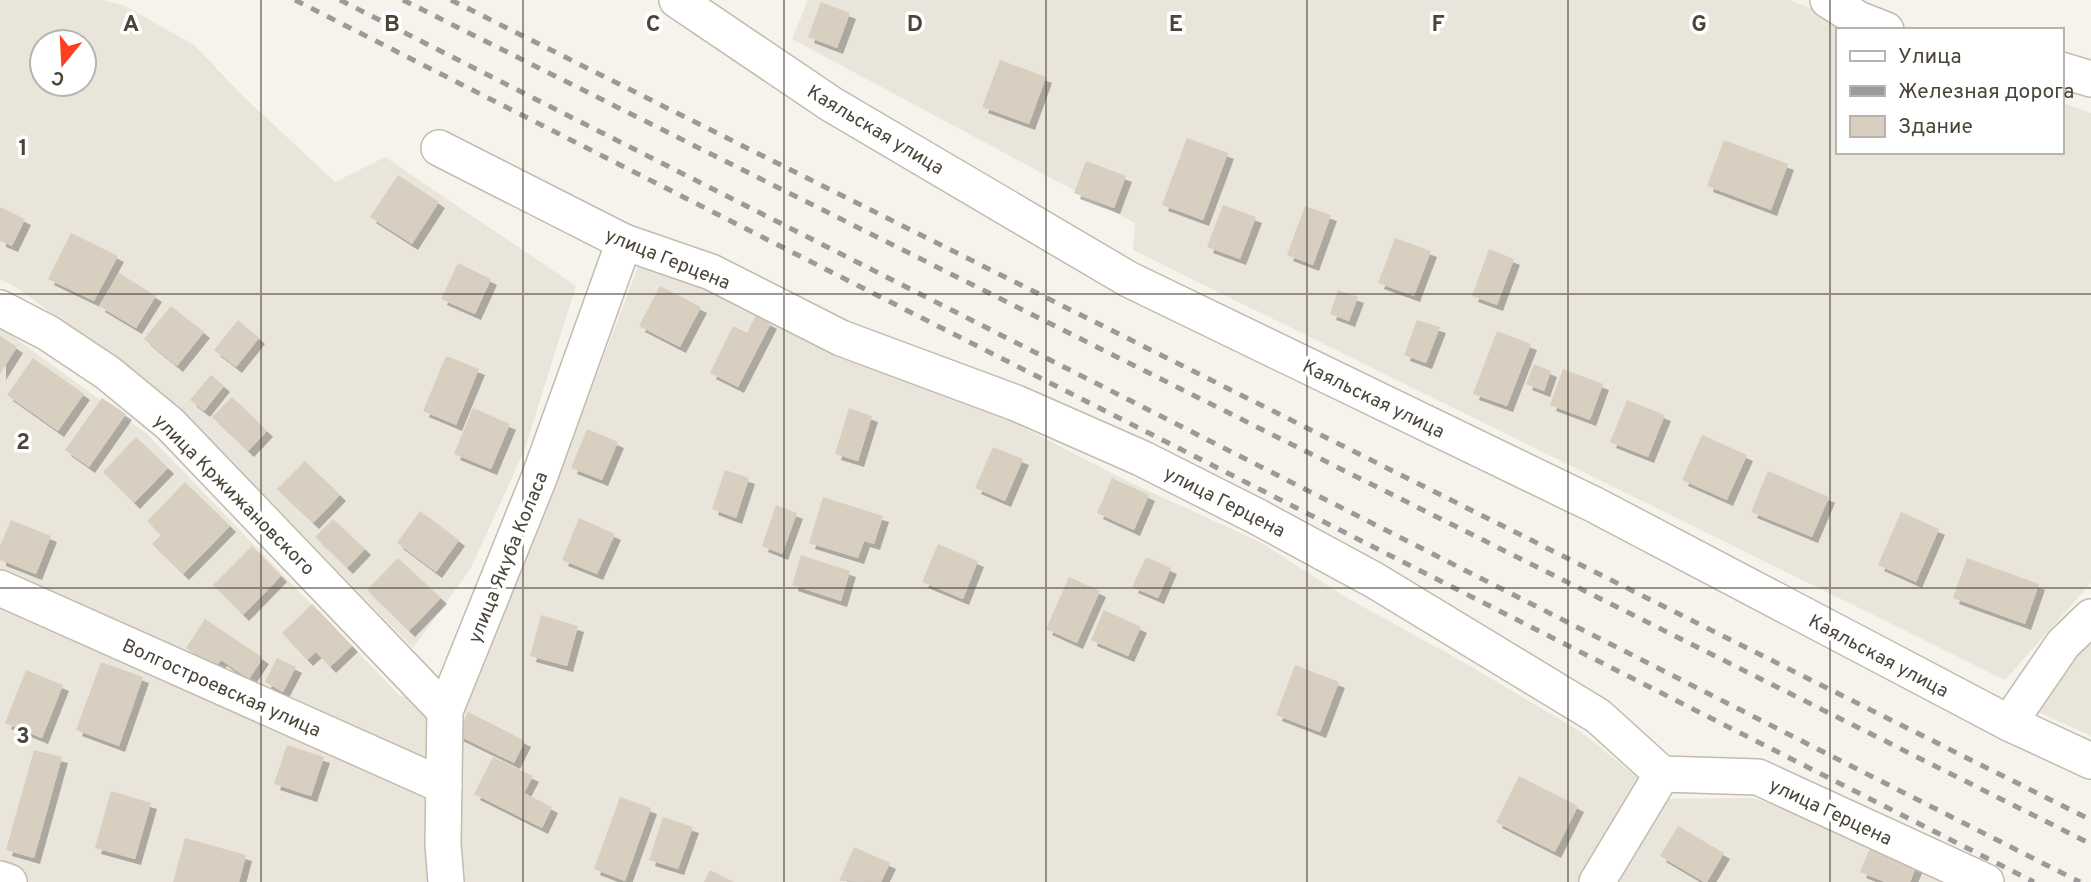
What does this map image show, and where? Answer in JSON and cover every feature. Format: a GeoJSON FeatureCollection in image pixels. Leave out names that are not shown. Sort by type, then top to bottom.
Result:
{"type":"FeatureCollection","features":[{"type":"Feature","properties":{"kind":"street","name":"Каяльская улица"},"geometry":{"type":"LineString","coordinates":[[677,0],[831,104],[1128,279],[1595,505],[2008,723],[2091,761]]}},
{"type":"Feature","properties":{"kind":"street"},"geometry":{"type":"LineString","coordinates":[[1829,0],[1858,19],[1881,28]]}},
{"type":"Feature","properties":{"kind":"street"},"geometry":{"type":"LineString","coordinates":[[2063,71],[2091,79]]}},
{"type":"Feature","properties":{"kind":"street","name":"улица Герцена"},"geometry":{"type":"LineString","coordinates":[[439,148],[624,242],[711,272],[841,338],[1016,403],[1141,458],[1256,516],[1374,580],[1598,716],[1662,774],[1758,777],[1986,882]]}},
{"type":"Feature","properties":{"kind":"street","name":"улица Якуба Коласа"},"geometry":{"type":"LineString","coordinates":[[446,882],[443,844],[445,710],[538,478],[624,242]]}},
{"type":"Feature","properties":{"kind":"street","name":"улица Кржижановского"},"geometry":{"type":"LineString","coordinates":[[0,308],[48,333],[108,373],[170,424],[445,710]]}},
{"type":"Feature","properties":{"kind":"street","name":"Волгостроевская улица"},"geometry":{"type":"LineString","coordinates":[[0,588],[444,786]]}},
{"type":"Feature","properties":{"kind":"street"},"geometry":{"type":"LineString","coordinates":[[2008,723],[2063,644],[2091,617]]}},
{"type":"Feature","properties":{"kind":"street"},"geometry":{"type":"LineString","coordinates":[[1597,882],[1662,774]]}},
{"type":"Feature","properties":{"kind":"street"},"geometry":{"type":"LineString","coordinates":[[0,879],[9,882]]}},
{"type":"Feature","properties":{"kind":"shaded area"},"geometry":{"type":"Polygon","coordinates":[[[0,0],[103,0],[123,5],[194,45],[243,96],[335,182],[385,157],[576,286],[524,451],[470,570],[413,648],[166,396],[17,288],[0,279],[0,0]]]}},
{"type":"Feature","properties":{"kind":"shaded area"},"geometry":{"type":"Polygon","coordinates":[[[808,0],[1789,0],[1864,28],[1836,28],[1836,154],[2063,154],[2063,103],[2091,113],[2091,583],[2005,680],[1133,250],[1135,223],[792,39],[808,0]]]}},
{"type":"Feature","properties":{"kind":"shaded area"},"geometry":{"type":"Polygon","coordinates":[[[639,265],[715,286],[1013,422],[1127,481],[1262,543],[1347,598],[1458,659],[1581,732],[1664,799],[1752,798],[1859,829],[1977,882],[0,882],[0,327],[147,434],[400,696],[462,701],[549,498],[639,265]]]}},
{"type":"Feature","properties":{"kind":"shaded area"},"geometry":{"type":"Polygon","coordinates":[[[2091,638],[2091,736],[2038,712],[2046,681],[2091,638]]]}},
{"type":"Feature","properties":{"kind":"building"},"geometry":{"type":"Polygon","coordinates":[[[821,2],[850,13],[837,48],[808,37],[821,2]]]}},
{"type":"Feature","properties":{"kind":"building"},"geometry":{"type":"Polygon","coordinates":[[[1000,60],[1046,77],[1029,124],[982,107],[1000,60]]]}},
{"type":"Feature","properties":{"kind":"building"},"geometry":{"type":"Polygon","coordinates":[[[1187,138],[1228,153],[1203,220],[1162,205],[1187,138]]]}},
{"type":"Feature","properties":{"kind":"building"},"geometry":{"type":"Polygon","coordinates":[[[1724,140],[1788,164],[1771,210],[1707,186],[1724,140]]]}},
{"type":"Feature","properties":{"kind":"building"},"geometry":{"type":"Polygon","coordinates":[[[1086,161],[1126,176],[1114,208],[1074,193],[1086,161]]]}},
{"type":"Feature","properties":{"kind":"building"},"geometry":{"type":"Polygon","coordinates":[[[398,175],[439,202],[412,244],[370,217],[398,175]]]}},
{"type":"Feature","properties":{"kind":"building"},"geometry":{"type":"Polygon","coordinates":[[[1223,205],[1256,217],[1240,259],[1207,247],[1223,205]]]}},
{"type":"Feature","properties":{"kind":"building"},"geometry":{"type":"Polygon","coordinates":[[[1305,206],[1331,215],[1313,265],[1287,255],[1305,206]]]}},
{"type":"Feature","properties":{"kind":"building"},"geometry":{"type":"Polygon","coordinates":[[[0,207],[25,219],[12,246],[0,241],[0,207]]]}},
{"type":"Feature","properties":{"kind":"building"},"geometry":{"type":"Polygon","coordinates":[[[71,233],[118,256],[94,301],[48,279],[71,233]]]}},
{"type":"Feature","properties":{"kind":"building"},"geometry":{"type":"Polygon","coordinates":[[[1395,238],[1431,251],[1414,296],[1378,283],[1395,238]]]}},
{"type":"Feature","properties":{"kind":"building"},"geometry":{"type":"Polygon","coordinates":[[[1489,249],[1514,259],[1497,305],[1472,296],[1489,249]]]}},
{"type":"Feature","properties":{"kind":"building"},"geometry":{"type":"Polygon","coordinates":[[[458,263],[491,279],[475,314],[441,299],[458,263]]]}},
{"type":"Feature","properties":{"kind":"building"},"geometry":{"type":"Polygon","coordinates":[[[119,273],[156,296],[136,328],[99,306],[119,273]]]}},
{"type":"Feature","properties":{"kind":"building"},"geometry":{"type":"Polygon","coordinates":[[[660,286],[701,307],[680,347],[639,326],[660,286]]]}},
{"type":"Feature","properties":{"kind":"building"},"geometry":{"type":"Polygon","coordinates":[[[1338,290],[1358,297],[1349,321],[1330,314],[1338,290]]]}},
{"type":"Feature","properties":{"kind":"building"},"geometry":{"type":"Polygon","coordinates":[[[171,306],[204,332],[177,366],[144,339],[171,306]]]}},
{"type":"Feature","properties":{"kind":"building"},"geometry":{"type":"Polygon","coordinates":[[[756,315],[771,323],[738,387],[710,373],[733,326],[747,333],[756,315]]]}},
{"type":"Feature","properties":{"kind":"building"},"geometry":{"type":"Polygon","coordinates":[[[238,320],[259,338],[236,367],[214,350],[238,320]]]}},
{"type":"Feature","properties":{"kind":"building"},"geometry":{"type":"Polygon","coordinates":[[[1417,320],[1440,327],[1426,363],[1404,355],[1417,320]]]}},
{"type":"Feature","properties":{"kind":"building"},"geometry":{"type":"Polygon","coordinates":[[[1497,331],[1531,344],[1507,406],[1473,394],[1497,331]]]}},
{"type":"Feature","properties":{"kind":"building"},"geometry":{"type":"Polygon","coordinates":[[[0,336],[17,347],[0,374],[0,336]]]}},
{"type":"Feature","properties":{"kind":"building"},"geometry":{"type":"Polygon","coordinates":[[[446,356],[479,369],[456,425],[423,411],[446,356]]]}},
{"type":"Feature","properties":{"kind":"building"},"geometry":{"type":"Polygon","coordinates":[[[33,358],[84,394],[58,431],[7,395],[33,358]]]}},
{"type":"Feature","properties":{"kind":"building"},"geometry":{"type":"Polygon","coordinates":[[[1534,364],[1551,371],[1544,391],[1526,384],[1534,364]]]}},
{"type":"Feature","properties":{"kind":"building"},"geometry":{"type":"Polygon","coordinates":[[[1563,369],[1603,384],[1590,420],[1550,405],[1563,369]]]}},
{"type":"Feature","properties":{"kind":"building"},"geometry":{"type":"Polygon","coordinates":[[[211,375],[224,386],[204,411],[190,400],[211,375]]]}},
{"type":"Feature","properties":{"kind":"building"},"geometry":{"type":"Polygon","coordinates":[[[232,397],[267,431],[248,451],[212,417],[232,397]]]}},
{"type":"Feature","properties":{"kind":"building"},"geometry":{"type":"Polygon","coordinates":[[[102,398],[126,414],[89,467],[65,450],[102,398]]]}},
{"type":"Feature","properties":{"kind":"building"},"geometry":{"type":"Polygon","coordinates":[[[1627,400],[1665,415],[1648,457],[1610,442],[1627,400]]]}},
{"type":"Feature","properties":{"kind":"building"},"geometry":{"type":"Polygon","coordinates":[[[473,408],[510,424],[491,469],[454,454],[473,408]]]}},
{"type":"Feature","properties":{"kind":"building"},"geometry":{"type":"Polygon","coordinates":[[[849,408],[872,416],[858,461],[835,454],[849,408]]]}},
{"type":"Feature","properties":{"kind":"building"},"geometry":{"type":"Polygon","coordinates":[[[587,429],[618,442],[602,480],[571,468],[587,429]]]}},
{"type":"Feature","properties":{"kind":"building"},"geometry":{"type":"Polygon","coordinates":[[[1702,435],[1747,455],[1727,500],[1682,480],[1702,435]]]}},
{"type":"Feature","properties":{"kind":"building"},"geometry":{"type":"Polygon","coordinates":[[[136,437],[168,468],[134,503],[103,472],[136,437]]]}},
{"type":"Feature","properties":{"kind":"building"},"geometry":{"type":"Polygon","coordinates":[[[993,447],[1023,459],[1005,501],[975,488],[993,447]]]}},
{"type":"Feature","properties":{"kind":"building"},"geometry":{"type":"Polygon","coordinates":[[[305,461],[340,495],[313,523],[277,489],[305,461]]]}},
{"type":"Feature","properties":{"kind":"building"},"geometry":{"type":"Polygon","coordinates":[[[725,470],[749,478],[736,518],[712,509],[725,470]]]}},
{"type":"Feature","properties":{"kind":"building"},"geometry":{"type":"Polygon","coordinates":[[[1768,471],[1829,497],[1812,537],[1751,512],[1768,471]]]}},
{"type":"Feature","properties":{"kind":"building"},"geometry":{"type":"Polygon","coordinates":[[[1112,478],[1149,495],[1134,530],[1097,513],[1112,478]]]}},
{"type":"Feature","properties":{"kind":"building"},"geometry":{"type":"Polygon","coordinates":[[[185,482],[230,526],[183,574],[152,544],[161,535],[147,521],[185,482]]]}},
{"type":"Feature","properties":{"kind":"building"},"geometry":{"type":"Polygon","coordinates":[[[823,497],[883,516],[874,544],[864,541],[858,558],[809,543],[823,497]]]}},
{"type":"Feature","properties":{"kind":"building"},"geometry":{"type":"Polygon","coordinates":[[[776,505],[797,513],[782,554],[762,546],[776,505]]]}},
{"type":"Feature","properties":{"kind":"building"},"geometry":{"type":"Polygon","coordinates":[[[420,511],[459,540],[436,572],[397,543],[420,511]]]}},
{"type":"Feature","properties":{"kind":"building"},"geometry":{"type":"Polygon","coordinates":[[[1901,512],[1939,529],[1916,582],[1878,565],[1901,512]]]}},
{"type":"Feature","properties":{"kind":"building"},"geometry":{"type":"Polygon","coordinates":[[[579,518],[615,534],[597,574],[562,560],[579,518]]]}},
{"type":"Feature","properties":{"kind":"building"},"geometry":{"type":"Polygon","coordinates":[[[333,519],[365,549],[347,568],[315,537],[333,519]]]}},
{"type":"Feature","properties":{"kind":"building"},"geometry":{"type":"Polygon","coordinates":[[[11,520],[51,536],[36,574],[0,560],[0,546],[11,520]]]}},
{"type":"Feature","properties":{"kind":"building"},"geometry":{"type":"Polygon","coordinates":[[[938,544],[978,561],[963,599],[922,582],[938,544]]]}},
{"type":"Feature","properties":{"kind":"building"},"geometry":{"type":"Polygon","coordinates":[[[252,546],[281,576],[243,615],[213,585],[252,546]]]}},
{"type":"Feature","properties":{"kind":"building"},"geometry":{"type":"Polygon","coordinates":[[[801,555],[850,571],[841,601],[792,585],[801,555]]]}},
{"type":"Feature","properties":{"kind":"building"},"geometry":{"type":"Polygon","coordinates":[[[1146,557],[1171,568],[1158,598],[1132,587],[1146,557]]]}},
{"type":"Feature","properties":{"kind":"building"},"geometry":{"type":"Polygon","coordinates":[[[398,558],[441,598],[409,631],[367,590],[398,558]]]}},
{"type":"Feature","properties":{"kind":"building"},"geometry":{"type":"Polygon","coordinates":[[[1967,558],[2039,584],[2025,624],[1953,598],[1967,558]]]}},
{"type":"Feature","properties":{"kind":"building"},"geometry":{"type":"Polygon","coordinates":[[[1069,577],[1100,591],[1077,643],[1046,629],[1069,577]]]}},
{"type":"Feature","properties":{"kind":"building"},"geometry":{"type":"Polygon","coordinates":[[[312,604],[352,646],[330,667],[316,652],[307,660],[282,633],[312,604]]]}},
{"type":"Feature","properties":{"kind":"building"},"geometry":{"type":"Polygon","coordinates":[[[1104,610],[1141,627],[1128,656],[1091,640],[1104,610]]]}},
{"type":"Feature","properties":{"kind":"building"},"geometry":{"type":"Polygon","coordinates":[[[541,615],[578,626],[567,666],[530,656],[541,615]]]}},
{"type":"Feature","properties":{"kind":"building"},"geometry":{"type":"Polygon","coordinates":[[[205,619],[263,658],[249,679],[221,660],[215,668],[186,648],[205,619]]]}},
{"type":"Feature","properties":{"kind":"building"},"geometry":{"type":"Polygon","coordinates":[[[277,658],[296,667],[283,692],[265,682],[277,658]]]}},
{"type":"Feature","properties":{"kind":"building"},"geometry":{"type":"Polygon","coordinates":[[[101,662],[143,677],[119,746],[76,730],[101,662]]]}},
{"type":"Feature","properties":{"kind":"building"},"geometry":{"type":"Polygon","coordinates":[[[1295,665],[1339,682],[1320,732],[1276,715],[1295,665]]]}},
{"type":"Feature","properties":{"kind":"building"},"geometry":{"type":"Polygon","coordinates":[[[26,670],[63,685],[42,738],[5,723],[26,670]]]}},
{"type":"Feature","properties":{"kind":"building"},"geometry":{"type":"Polygon","coordinates":[[[468,712],[525,741],[514,763],[457,735],[468,712]]]}},
{"type":"Feature","properties":{"kind":"building"},"geometry":{"type":"Polygon","coordinates":[[[287,745],[324,757],[311,796],[274,784],[287,745]]]}},
{"type":"Feature","properties":{"kind":"building"},"geometry":{"type":"Polygon","coordinates":[[[34,750],[62,757],[34,858],[6,850],[34,750]]]}},
{"type":"Feature","properties":{"kind":"building"},"geometry":{"type":"Polygon","coordinates":[[[493,757],[533,776],[524,793],[552,807],[542,828],[474,794],[493,757]]]}},
{"type":"Feature","properties":{"kind":"building"},"geometry":{"type":"Polygon","coordinates":[[[1519,776],[1578,806],[1555,852],[1496,822],[1519,776]]]}},
{"type":"Feature","properties":{"kind":"building"},"geometry":{"type":"Polygon","coordinates":[[[111,791],[151,803],[135,859],[95,848],[111,791]]]}},
{"type":"Feature","properties":{"kind":"building"},"geometry":{"type":"Polygon","coordinates":[[[620,797],[651,808],[625,881],[594,869],[620,797]]]}},
{"type":"Feature","properties":{"kind":"building"},"geometry":{"type":"Polygon","coordinates":[[[663,817],[693,827],[678,869],[649,860],[663,817]]]}},
{"type":"Feature","properties":{"kind":"building"},"geometry":{"type":"Polygon","coordinates":[[[1678,826],[1724,853],[1707,882],[1660,856],[1678,826]]]}},
{"type":"Feature","properties":{"kind":"building"},"geometry":{"type":"Polygon","coordinates":[[[185,838],[246,855],[239,882],[173,882],[185,838]]]}},
{"type":"Feature","properties":{"kind":"building"},"geometry":{"type":"Polygon","coordinates":[[[1873,841],[1919,860],[1910,882],[1885,882],[1860,872],[1873,841]]]}},
{"type":"Feature","properties":{"kind":"building"},"geometry":{"type":"Polygon","coordinates":[[[854,847],[890,863],[881,882],[839,881],[854,847]]]}},
{"type":"Feature","properties":{"kind":"building"},"geometry":{"type":"Polygon","coordinates":[[[710,870],[734,882],[704,882],[710,870]]]}},
{"type":"Feature","properties":{"kind":"railway"},"geometry":{"type":"LineString","coordinates":[[295,0],[2034,882]]}},
{"type":"Feature","properties":{"kind":"railway"},"geometry":{"type":"LineString","coordinates":[[340,0],[2080,882]]}},
{"type":"Feature","properties":{"kind":"railway"},"geometry":{"type":"LineString","coordinates":[[403,0],[2091,844]]}},
{"type":"Feature","properties":{"kind":"railway"},"geometry":{"type":"LineString","coordinates":[[451,0],[2091,820]]}}]}
